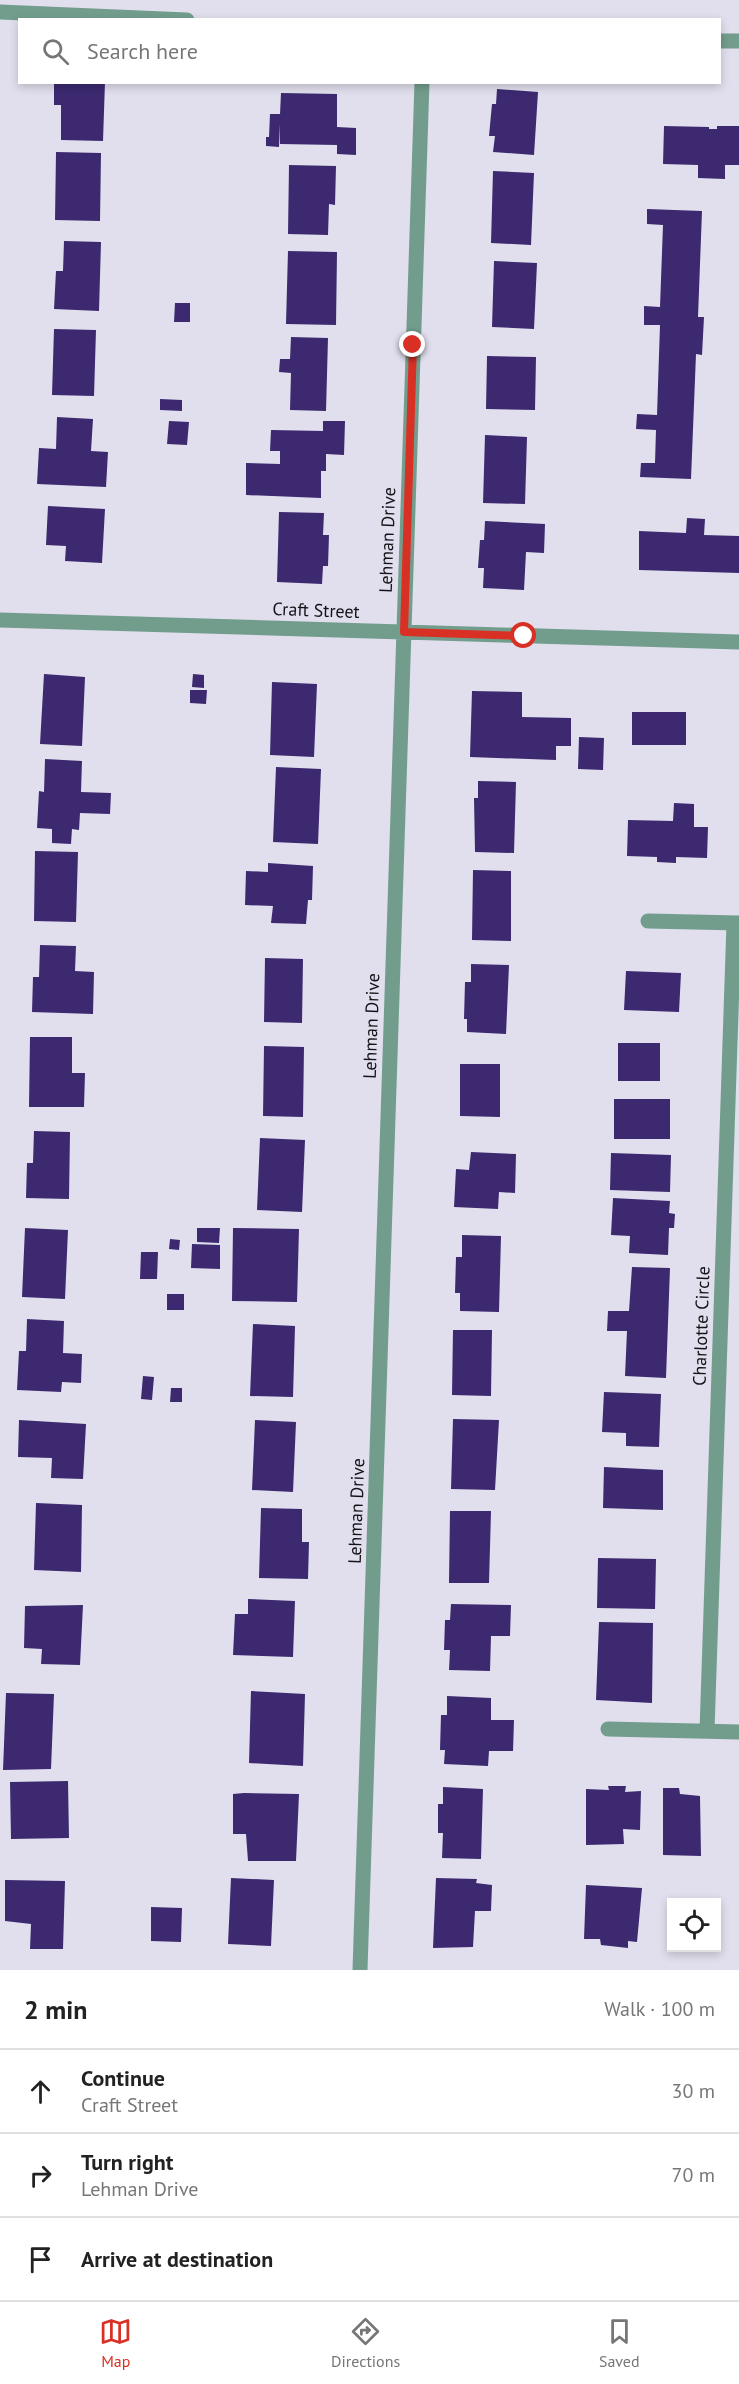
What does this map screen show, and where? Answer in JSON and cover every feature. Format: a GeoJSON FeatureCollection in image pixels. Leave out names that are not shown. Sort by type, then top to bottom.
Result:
{"type":"FeatureCollection","features":[{"type":"Feature","properties":{"kind":"street"},"geometry":{"type":"LineString","coordinates":[[0,12],[140,18]]}},
{"type":"Feature","properties":{"kind":"street"},"geometry":{"type":"LineString","coordinates":[[721,40],[739,41]]}},
{"type":"Feature","properties":{"kind":"street","name":"Lehman Drive"},"geometry":{"type":"LineString","coordinates":[[360,1970],[422,84]]}},
{"type":"Feature","properties":{"kind":"street","name":"Craft Street"},"geometry":{"type":"LineString","coordinates":[[0,620],[739,642]]}},
{"type":"Feature","properties":{"kind":"street","name":"Charlotte Circle"},"geometry":{"type":"LineString","coordinates":[[648,921],[736,923],[707,1731]]}},
{"type":"Feature","properties":{"kind":"street"},"geometry":{"type":"LineString","coordinates":[[608,1729],[739,1732]]}},
{"type":"Feature","properties":{"kind":"building"},"geometry":{"type":"Polygon","coordinates":[[[54,84],[105,84],[103,141],[61,140],[61,105],[54,105],[54,84]]]}},
{"type":"Feature","properties":{"kind":"building"},"geometry":{"type":"Polygon","coordinates":[[[497,89],[538,92],[534,155],[493,152],[495,136],[489,136],[492,104],[496,104],[497,89]]]}},
{"type":"Feature","properties":{"kind":"building"},"geometry":{"type":"Polygon","coordinates":[[[281,93],[337,94],[337,127],[356,128],[356,155],[337,154],[337,145],[280,144],[280,124],[279,147],[266,146],[266,137],[269,137],[270,114],[280,114],[281,93]]]}},
{"type":"Feature","properties":{"kind":"building"},"geometry":{"type":"Polygon","coordinates":[[[664,126],[717,129],[717,126],[739,126],[739,165],[725,165],[725,179],[698,178],[698,165],[663,164],[664,126]]]}},
{"type":"Feature","properties":{"kind":"building"},"geometry":{"type":"Polygon","coordinates":[[[56,152],[101,153],[100,221],[55,220],[56,152]]]}},
{"type":"Feature","properties":{"kind":"building"},"geometry":{"type":"Polygon","coordinates":[[[289,165],[336,166],[335,205],[329,204],[328,235],[288,234],[289,165]]]}},
{"type":"Feature","properties":{"kind":"building"},"geometry":{"type":"Polygon","coordinates":[[[493,171],[534,173],[531,245],[491,243],[493,171]]]}},
{"type":"Feature","properties":{"kind":"building"},"geometry":{"type":"Polygon","coordinates":[[[647,209],[702,211],[698,317],[704,317],[702,355],[696,354],[691,479],[640,477],[641,463],[655,463],[656,430],[636,429],[637,414],[657,415],[660,325],[644,325],[644,306],[660,307],[663,225],[647,224],[647,209]]]}},
{"type":"Feature","properties":{"kind":"building"},"geometry":{"type":"Polygon","coordinates":[[[64,241],[101,242],[99,311],[54,309],[56,271],[63,271],[64,241]]]}},
{"type":"Feature","properties":{"kind":"building"},"geometry":{"type":"Polygon","coordinates":[[[288,251],[337,252],[336,325],[286,324],[288,251]]]}},
{"type":"Feature","properties":{"kind":"building"},"geometry":{"type":"Polygon","coordinates":[[[494,261],[537,263],[534,329],[492,327],[494,261]]]}},
{"type":"Feature","properties":{"kind":"building"},"geometry":{"type":"Polygon","coordinates":[[[175,303],[190,303],[190,322],[174,322],[175,303]]]}},
{"type":"Feature","properties":{"kind":"building"},"geometry":{"type":"Polygon","coordinates":[[[54,329],[96,330],[94,396],[52,395],[54,329]]]}},
{"type":"Feature","properties":{"kind":"building"},"geometry":{"type":"Polygon","coordinates":[[[291,337],[328,338],[326,411],[290,410],[291,373],[279,372],[280,359],[290,359],[291,337]]]}},
{"type":"Feature","properties":{"kind":"building"},"geometry":{"type":"Polygon","coordinates":[[[487,356],[536,357],[535,410],[486,409],[487,356]]]}},
{"type":"Feature","properties":{"kind":"building"},"geometry":{"type":"Polygon","coordinates":[[[160,399],[182,400],[182,411],[160,410],[160,399]]]}},
{"type":"Feature","properties":{"kind":"building"},"geometry":{"type":"Polygon","coordinates":[[[57,417],[93,419],[91,451],[108,452],[106,487],[37,484],[39,448],[56,449],[57,417]]]}},
{"type":"Feature","properties":{"kind":"building"},"geometry":{"type":"Polygon","coordinates":[[[169,421],[189,422],[187,445],[167,444],[169,421]]]}},
{"type":"Feature","properties":{"kind":"building"},"geometry":{"type":"Polygon","coordinates":[[[323,421],[345,421],[344,455],[326,454],[326,471],[321,471],[321,498],[246,495],[246,463],[280,464],[280,451],[270,451],[271,430],[323,431],[323,421]]]}},
{"type":"Feature","properties":{"kind":"building"},"geometry":{"type":"Polygon","coordinates":[[[485,435],[527,437],[525,504],[483,503],[485,435]]]}},
{"type":"Feature","properties":{"kind":"building"},"geometry":{"type":"Polygon","coordinates":[[[48,506],[105,509],[102,563],[65,561],[66,546],[46,545],[48,506]]]}},
{"type":"Feature","properties":{"kind":"building"},"geometry":{"type":"Polygon","coordinates":[[[279,512],[324,513],[323,535],[329,535],[328,566],[323,566],[322,584],[277,582],[279,512]]]}},
{"type":"Feature","properties":{"kind":"building"},"geometry":{"type":"Polygon","coordinates":[[[687,518],[705,519],[704,535],[739,536],[739,573],[639,570],[639,531],[686,533],[687,518]]]}},
{"type":"Feature","properties":{"kind":"building"},"geometry":{"type":"Polygon","coordinates":[[[485,521],[545,524],[544,553],[526,552],[524,590],[483,588],[484,568],[478,568],[480,540],[484,540],[485,521]]]}},
{"type":"Feature","properties":{"kind":"building"},"geometry":{"type":"Polygon","coordinates":[[[44,674],[85,677],[82,746],[40,744],[44,674]]]}},
{"type":"Feature","properties":{"kind":"building"},"geometry":{"type":"Polygon","coordinates":[[[193,674],[204,675],[204,688],[192,687],[193,674]]]}},
{"type":"Feature","properties":{"kind":"building"},"geometry":{"type":"Polygon","coordinates":[[[272,682],[317,684],[314,757],[270,755],[272,682]]]}},
{"type":"Feature","properties":{"kind":"building"},"geometry":{"type":"Polygon","coordinates":[[[190,690],[207,690],[206,704],[190,703],[190,690]]]}},
{"type":"Feature","properties":{"kind":"building"},"geometry":{"type":"Polygon","coordinates":[[[472,691],[522,692],[522,717],[571,718],[571,746],[556,746],[556,760],[470,757],[472,691]]]}},
{"type":"Feature","properties":{"kind":"building"},"geometry":{"type":"Polygon","coordinates":[[[632,712],[686,712],[686,745],[632,745],[632,712]]]}},
{"type":"Feature","properties":{"kind":"building"},"geometry":{"type":"Polygon","coordinates":[[[579,737],[604,738],[603,770],[578,769],[579,737]]]}},
{"type":"Feature","properties":{"kind":"building"},"geometry":{"type":"Polygon","coordinates":[[[45,759],[82,761],[81,792],[111,793],[110,814],[80,813],[79,830],[72,829],[71,844],[52,843],[52,829],[37,828],[39,791],[44,792],[45,759]]]}},
{"type":"Feature","properties":{"kind":"building"},"geometry":{"type":"Polygon","coordinates":[[[276,767],[321,769],[318,844],[273,842],[276,767]]]}},
{"type":"Feature","properties":{"kind":"building"},"geometry":{"type":"Polygon","coordinates":[[[478,781],[516,782],[514,853],[475,852],[474,798],[478,798],[478,781]]]}},
{"type":"Feature","properties":{"kind":"building"},"geometry":{"type":"Polygon","coordinates":[[[674,803],[694,804],[694,827],[708,827],[707,858],[676,857],[676,863],[657,862],[657,857],[627,856],[628,820],[673,821],[674,803]]]}},
{"type":"Feature","properties":{"kind":"building"},"geometry":{"type":"Polygon","coordinates":[[[35,851],[78,852],[76,922],[34,921],[35,851]]]}},
{"type":"Feature","properties":{"kind":"building"},"geometry":{"type":"Polygon","coordinates":[[[268,863],[313,866],[312,900],[308,900],[306,924],[271,923],[273,906],[245,905],[246,871],[268,872],[268,863]]]}},
{"type":"Feature","properties":{"kind":"building"},"geometry":{"type":"Polygon","coordinates":[[[473,870],[511,871],[511,941],[472,940],[473,870]]]}},
{"type":"Feature","properties":{"kind":"building"},"geometry":{"type":"Polygon","coordinates":[[[40,945],[76,946],[75,971],[94,972],[93,1014],[32,1012],[33,977],[39,977],[40,945]]]}},
{"type":"Feature","properties":{"kind":"building"},"geometry":{"type":"Polygon","coordinates":[[[265,958],[303,959],[302,1023],[264,1022],[265,958]]]}},
{"type":"Feature","properties":{"kind":"building"},"geometry":{"type":"Polygon","coordinates":[[[471,964],[509,965],[506,1034],[467,1032],[467,1019],[464,1019],[465,982],[471,982],[471,964]]]}},
{"type":"Feature","properties":{"kind":"building"},"geometry":{"type":"Polygon","coordinates":[[[626,971],[681,973],[679,1012],[624,1010],[626,971]]]}},
{"type":"Feature","properties":{"kind":"building"},"geometry":{"type":"Polygon","coordinates":[[[30,1037],[72,1037],[72,1073],[85,1073],[84,1107],[29,1107],[30,1037]]]}},
{"type":"Feature","properties":{"kind":"building"},"geometry":{"type":"Polygon","coordinates":[[[618,1043],[660,1043],[660,1081],[618,1081],[618,1043]]]}},
{"type":"Feature","properties":{"kind":"building"},"geometry":{"type":"Polygon","coordinates":[[[264,1046],[304,1047],[303,1117],[263,1116],[264,1046]]]}},
{"type":"Feature","properties":{"kind":"building"},"geometry":{"type":"Polygon","coordinates":[[[460,1064],[500,1064],[500,1117],[460,1116],[460,1064]]]}},
{"type":"Feature","properties":{"kind":"building"},"geometry":{"type":"Polygon","coordinates":[[[614,1099],[670,1099],[670,1139],[614,1139],[614,1099]]]}},
{"type":"Feature","properties":{"kind":"building"},"geometry":{"type":"Polygon","coordinates":[[[34,1131],[70,1132],[69,1199],[26,1198],[27,1163],[33,1163],[34,1131]]]}},
{"type":"Feature","properties":{"kind":"building"},"geometry":{"type":"Polygon","coordinates":[[[260,1138],[305,1140],[302,1212],[257,1210],[260,1138]]]}},
{"type":"Feature","properties":{"kind":"building"},"geometry":{"type":"Polygon","coordinates":[[[471,1152],[516,1154],[515,1193],[499,1192],[498,1209],[454,1207],[456,1169],[469,1170],[471,1152]]]}},
{"type":"Feature","properties":{"kind":"building"},"geometry":{"type":"Polygon","coordinates":[[[611,1153],[671,1155],[670,1192],[610,1190],[611,1153]]]}},
{"type":"Feature","properties":{"kind":"building"},"geometry":{"type":"Polygon","coordinates":[[[613,1198],[670,1201],[669,1213],[675,1214],[674,1228],[669,1228],[668,1255],[629,1253],[630,1236],[611,1235],[613,1198]]]}},
{"type":"Feature","properties":{"kind":"building"},"geometry":{"type":"Polygon","coordinates":[[[25,1228],[68,1230],[65,1299],[22,1297],[25,1228]]]}},
{"type":"Feature","properties":{"kind":"building"},"geometry":{"type":"Polygon","coordinates":[[[197,1228],[220,1228],[219,1243],[197,1242],[197,1228]]]}},
{"type":"Feature","properties":{"kind":"building"},"geometry":{"type":"Polygon","coordinates":[[[233,1228],[299,1229],[297,1302],[232,1301],[233,1228]]]}},
{"type":"Feature","properties":{"kind":"building"},"geometry":{"type":"Polygon","coordinates":[[[462,1235],[501,1236],[499,1312],[460,1311],[460,1293],[455,1293],[456,1257],[462,1257],[462,1235]]]}},
{"type":"Feature","properties":{"kind":"building"},"geometry":{"type":"Polygon","coordinates":[[[170,1239],[180,1240],[179,1250],[169,1249],[170,1239]]]}},
{"type":"Feature","properties":{"kind":"building"},"geometry":{"type":"Polygon","coordinates":[[[192,1244],[220,1245],[220,1269],[191,1268],[192,1244]]]}},
{"type":"Feature","properties":{"kind":"building"},"geometry":{"type":"Polygon","coordinates":[[[141,1252],[158,1252],[157,1279],[140,1279],[141,1252]]]}},
{"type":"Feature","properties":{"kind":"building"},"geometry":{"type":"Polygon","coordinates":[[[632,1267],[670,1268],[666,1378],[625,1376],[627,1331],[607,1331],[608,1311],[629,1311],[632,1267]]]}},
{"type":"Feature","properties":{"kind":"building"},"geometry":{"type":"Polygon","coordinates":[[[167,1294],[184,1294],[184,1310],[167,1310],[167,1294]]]}},
{"type":"Feature","properties":{"kind":"building"},"geometry":{"type":"Polygon","coordinates":[[[27,1319],[64,1321],[63,1353],[82,1354],[81,1383],[62,1382],[61,1392],[17,1390],[19,1351],[26,1351],[27,1319]]]}},
{"type":"Feature","properties":{"kind":"building"},"geometry":{"type":"Polygon","coordinates":[[[253,1324],[295,1326],[293,1397],[250,1396],[253,1324]]]}},
{"type":"Feature","properties":{"kind":"building"},"geometry":{"type":"Polygon","coordinates":[[[453,1330],[492,1330],[491,1396],[452,1395],[453,1330]]]}},
{"type":"Feature","properties":{"kind":"building"},"geometry":{"type":"Polygon","coordinates":[[[143,1376],[154,1377],[152,1400],[141,1399],[143,1376]]]}},
{"type":"Feature","properties":{"kind":"building"},"geometry":{"type":"Polygon","coordinates":[[[171,1388],[182,1388],[182,1402],[170,1402],[171,1388]]]}},
{"type":"Feature","properties":{"kind":"building"},"geometry":{"type":"Polygon","coordinates":[[[604,1392],[661,1394],[659,1447],[626,1446],[626,1433],[602,1432],[604,1392]]]}},
{"type":"Feature","properties":{"kind":"building"},"geometry":{"type":"Polygon","coordinates":[[[453,1419],[499,1420],[495,1490],[451,1489],[453,1419]]]}},
{"type":"Feature","properties":{"kind":"building"},"geometry":{"type":"Polygon","coordinates":[[[19,1420],[86,1424],[83,1479],[51,1478],[52,1458],[18,1457],[19,1420]]]}},
{"type":"Feature","properties":{"kind":"building"},"geometry":{"type":"Polygon","coordinates":[[[255,1420],[296,1422],[293,1492],[252,1490],[255,1420]]]}},
{"type":"Feature","properties":{"kind":"building"},"geometry":{"type":"Polygon","coordinates":[[[604,1467],[663,1470],[663,1510],[603,1508],[604,1467]]]}},
{"type":"Feature","properties":{"kind":"building"},"geometry":{"type":"Polygon","coordinates":[[[36,1503],[82,1505],[81,1572],[34,1570],[36,1503]]]}},
{"type":"Feature","properties":{"kind":"building"},"geometry":{"type":"Polygon","coordinates":[[[261,1508],[302,1509],[302,1542],[309,1542],[308,1579],[259,1578],[261,1508]]]}},
{"type":"Feature","properties":{"kind":"building"},"geometry":{"type":"Polygon","coordinates":[[[450,1511],[491,1511],[489,1583],[449,1583],[450,1511]]]}},
{"type":"Feature","properties":{"kind":"building"},"geometry":{"type":"Polygon","coordinates":[[[598,1558],[656,1559],[655,1609],[597,1608],[598,1558]]]}},
{"type":"Feature","properties":{"kind":"building"},"geometry":{"type":"Polygon","coordinates":[[[248,1599],[295,1601],[293,1657],[233,1655],[235,1614],[248,1614],[248,1599]]]}},
{"type":"Feature","properties":{"kind":"building"},"geometry":{"type":"Polygon","coordinates":[[[451,1604],[511,1605],[510,1636],[491,1636],[490,1671],[449,1670],[450,1650],[444,1650],[445,1620],[450,1620],[451,1604]]]}},
{"type":"Feature","properties":{"kind":"building"},"geometry":{"type":"Polygon","coordinates":[[[83,1605],[80,1665],[41,1664],[42,1649],[24,1648],[25,1606],[83,1605]]]}},
{"type":"Feature","properties":{"kind":"building"},"geometry":{"type":"Polygon","coordinates":[[[599,1622],[653,1623],[652,1703],[596,1700],[599,1622]]]}},
{"type":"Feature","properties":{"kind":"building"},"geometry":{"type":"Polygon","coordinates":[[[251,1691],[305,1694],[303,1766],[249,1763],[251,1691]]]}},
{"type":"Feature","properties":{"kind":"building"},"geometry":{"type":"Polygon","coordinates":[[[6,1693],[54,1694],[51,1769],[3,1770],[6,1693]]]}},
{"type":"Feature","properties":{"kind":"building"},"geometry":{"type":"Polygon","coordinates":[[[447,1696],[491,1698],[491,1720],[514,1720],[513,1751],[489,1751],[488,1766],[444,1764],[445,1750],[440,1750],[441,1715],[447,1715],[447,1696]]]}},
{"type":"Feature","properties":{"kind":"building"},"geometry":{"type":"Polygon","coordinates":[[[68,1781],[69,1838],[11,1839],[10,1782],[68,1781]]]}},
{"type":"Feature","properties":{"kind":"building"},"geometry":{"type":"Polygon","coordinates":[[[608,1786],[626,1786],[625,1792],[641,1791],[640,1830],[623,1829],[624,1844],[586,1845],[586,1789],[609,1790],[608,1786]]]}},
{"type":"Feature","properties":{"kind":"building"},"geometry":{"type":"Polygon","coordinates":[[[443,1787],[483,1789],[481,1859],[442,1858],[443,1833],[438,1833],[438,1804],[443,1804],[443,1787]]]}},
{"type":"Feature","properties":{"kind":"building"},"geometry":{"type":"Polygon","coordinates":[[[663,1788],[679,1788],[680,1794],[700,1796],[701,1856],[663,1855],[663,1788]]]}},
{"type":"Feature","properties":{"kind":"building"},"geometry":{"type":"Polygon","coordinates":[[[233,1794],[299,1794],[296,1861],[248,1861],[246,1834],[233,1834],[233,1794]]]}},
{"type":"Feature","properties":{"kind":"building"},"geometry":{"type":"Polygon","coordinates":[[[231,1878],[274,1880],[271,1946],[228,1944],[231,1878]]]}},
{"type":"Feature","properties":{"kind":"building"},"geometry":{"type":"Polygon","coordinates":[[[436,1878],[477,1879],[476,1883],[492,1885],[491,1911],[475,1911],[473,1947],[433,1948],[436,1878]]]}},
{"type":"Feature","properties":{"kind":"building"},"geometry":{"type":"Polygon","coordinates":[[[5,1880],[65,1881],[63,1949],[30,1949],[31,1924],[5,1921],[5,1880]]]}},
{"type":"Feature","properties":{"kind":"building"},"geometry":{"type":"Polygon","coordinates":[[[586,1885],[642,1888],[637,1942],[628,1941],[628,1948],[601,1945],[600,1939],[584,1939],[586,1885]]]}},
{"type":"Feature","properties":{"kind":"building"},"geometry":{"type":"Polygon","coordinates":[[[151,1907],[182,1908],[181,1942],[151,1941],[151,1907]]]}},
{"type":"Feature","properties":{"kind":"route"},"geometry":{"type":"LineString","coordinates":[[413,345],[404,632],[524,636]]}}]}
